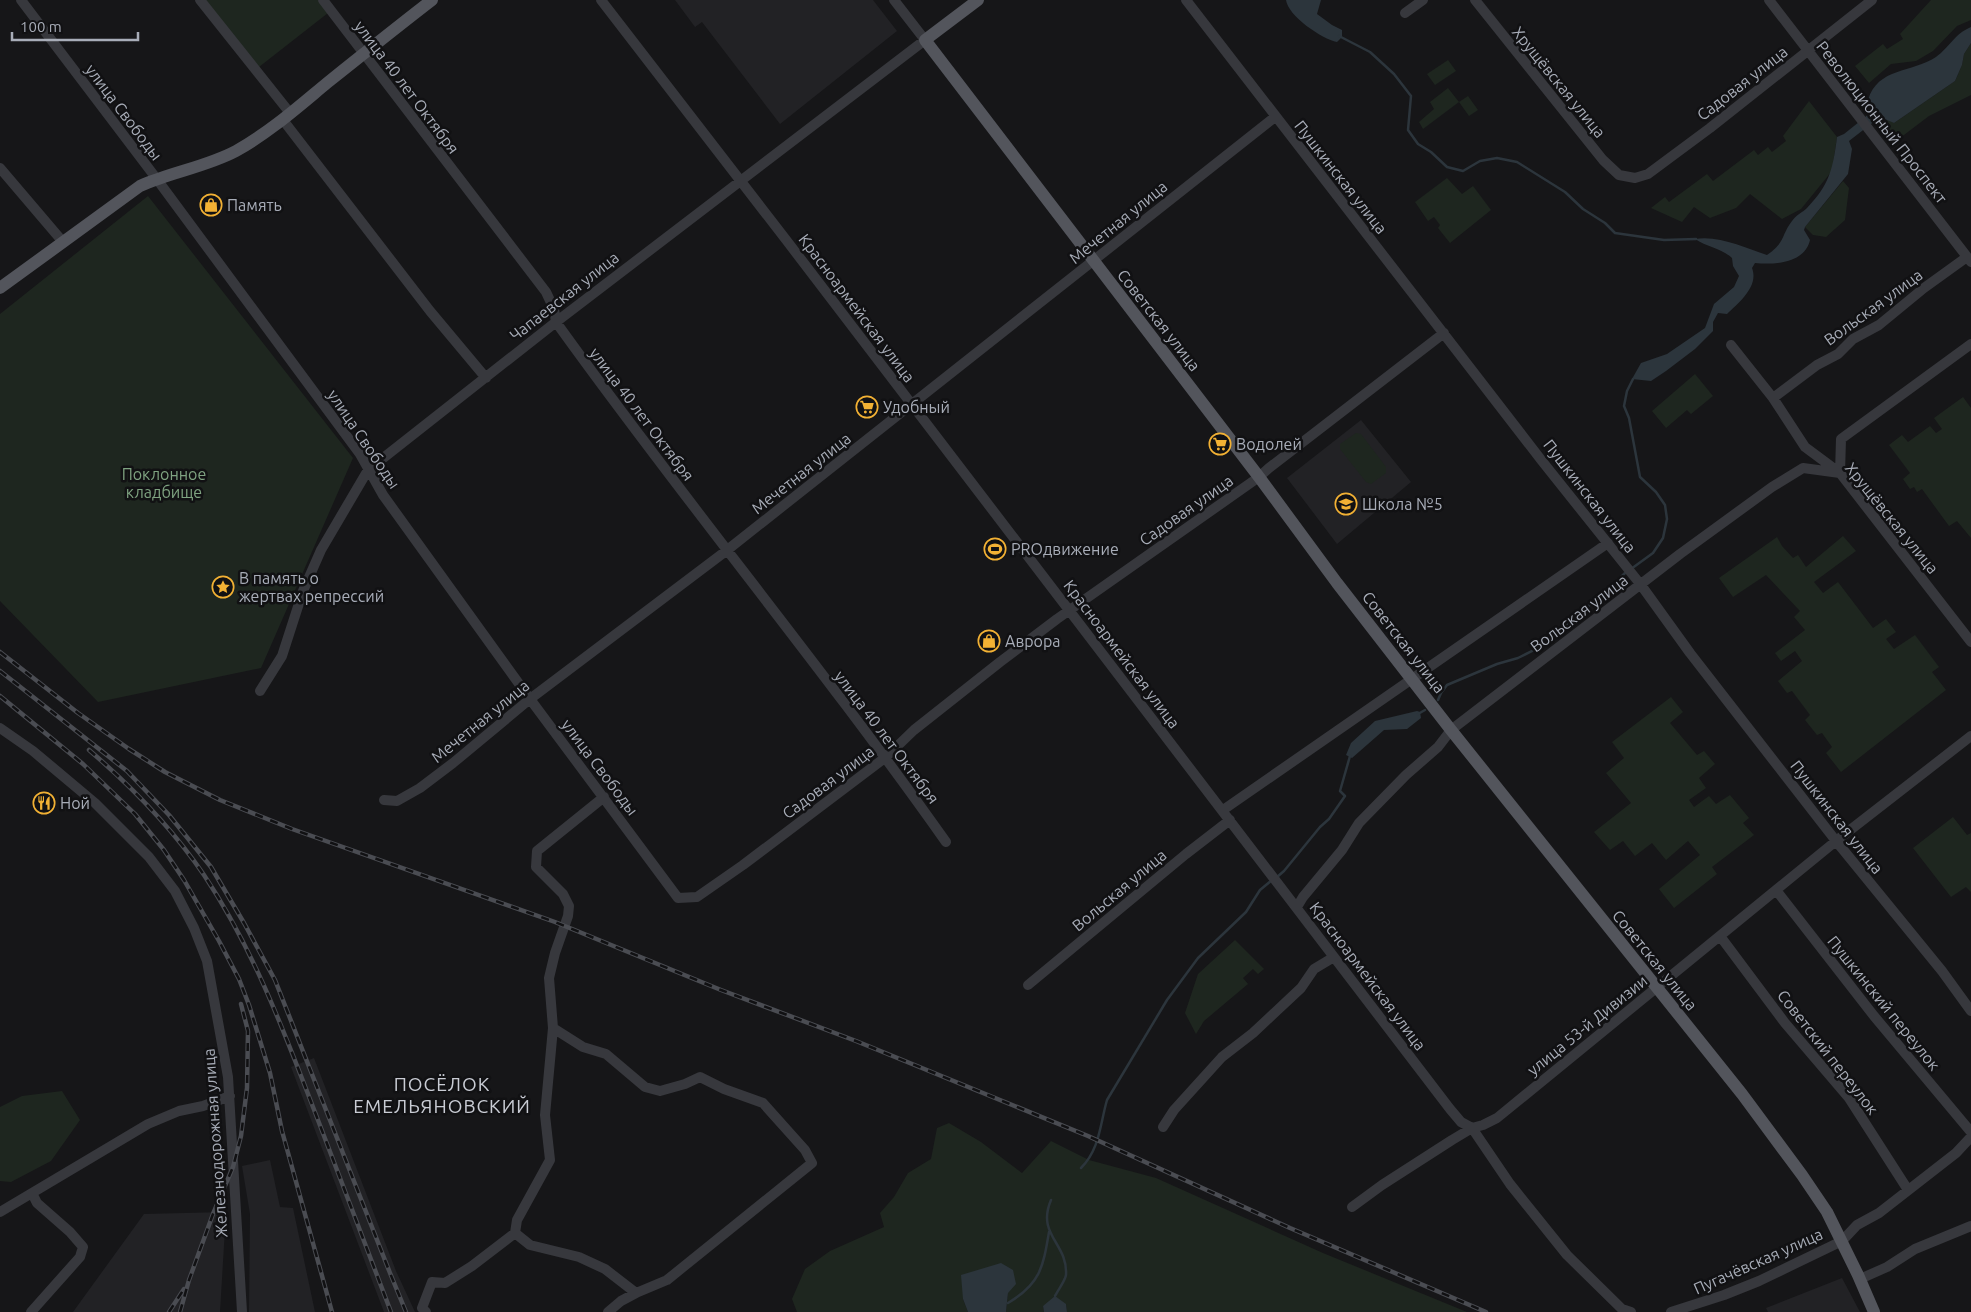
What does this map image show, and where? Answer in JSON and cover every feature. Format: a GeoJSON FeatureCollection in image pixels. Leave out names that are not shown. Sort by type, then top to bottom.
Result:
{"type":"FeatureCollection","features":[{"type":"Feature","properties":{"kind":"main road"},"geometry":{"type":"LineString","coordinates":[[0,288],[140,186],[156,178],[195,168],[236,151],[287,116],[432,0]]}},
{"type":"Feature","properties":{"kind":"main road","name":"Чапаевская улица"},"geometry":{"type":"LineString","coordinates":[[925,40],[978,0]]}},
{"type":"Feature","properties":{"kind":"main road","name":"Советская улица"},"geometry":{"type":"LineString","coordinates":[[925,40],[1260,476],[1337,583],[1451,730],[1742,1094],[1827,1212],[1874,1312]]}},
{"type":"Feature","properties":{"kind":"street","name":"улица Свободы"},"geometry":{"type":"LineString","coordinates":[[21,0],[156,178],[360,454],[383,495],[530,699],[678,898]]}},
{"type":"Feature","properties":{"kind":"street"},"geometry":{"type":"LineString","coordinates":[[200,0],[430,311],[486,378]]}},
{"type":"Feature","properties":{"kind":"street","name":"улица 40 лет Октября"},"geometry":{"type":"LineString","coordinates":[[323,0],[546,292],[554,310],[556,322],[621,414],[886,757],[946,842]]}},
{"type":"Feature","properties":{"kind":"street","name":"Красноармейская улица"},"geometry":{"type":"LineString","coordinates":[[601,0],[1223,810],[1450,1110],[1461,1122],[1472,1128],[1510,1184],[1567,1256],[1622,1309],[1630,1312]]}},
{"type":"Feature","properties":{"kind":"street","name":"Советская улица"},"geometry":{"type":"LineString","coordinates":[[894,0],[925,40]]}},
{"type":"Feature","properties":{"kind":"street","name":"Пушкинская улица"},"geometry":{"type":"LineString","coordinates":[[1186,0],[1275,117],[1638,581],[1696,660],[1836,841],[1942,971],[1971,1011]]}},
{"type":"Feature","properties":{"kind":"street"},"geometry":{"type":"LineString","coordinates":[[1405,13],[1423,0]]}},
{"type":"Feature","properties":{"kind":"street","name":"Хрущёвская улица"},"geometry":{"type":"LineString","coordinates":[[1475,0],[1602,160],[1613,172],[1625,177]]}},
{"type":"Feature","properties":{"kind":"street","name":"Революционный Проспект"},"geometry":{"type":"LineString","coordinates":[[1768,0],[1969,260]]}},
{"type":"Feature","properties":{"kind":"street","name":"Садовая улица"},"geometry":{"type":"LineString","coordinates":[[1625,177],[1635,178],[1648,174],[1710,128],[1872,0]]}},
{"type":"Feature","properties":{"kind":"street","name":"Чапаевская улица"},"geometry":{"type":"LineString","coordinates":[[260,691],[282,656],[303,591],[321,550],[368,470],[556,322],[925,40]]}},
{"type":"Feature","properties":{"kind":"street","name":"Мечетная улица"},"geometry":{"type":"LineString","coordinates":[[384,800],[397,801],[420,788],[530,699],[726,551],[1094,262],[1275,117]]}},
{"type":"Feature","properties":{"kind":"street"},"geometry":{"type":"LineString","coordinates":[[0,168],[63,242]]}},
{"type":"Feature","properties":{"kind":"street","name":"Вольская улица"},"geometry":{"type":"LineString","coordinates":[[1773,398],[1817,365],[1838,354],[1853,340],[1879,325],[1924,288],[1969,260]]}},
{"type":"Feature","properties":{"kind":"street","name":"Садовая улица"},"geometry":{"type":"LineString","coordinates":[[678,898],[697,897],[886,757],[914,730],[1000,662],[1260,476],[1444,333]]}},
{"type":"Feature","properties":{"kind":"street"},"geometry":{"type":"LineString","coordinates":[[1840,473],[1841,439],[1971,344]]}},
{"type":"Feature","properties":{"kind":"street","name":"Хрущёвская улица"},"geometry":{"type":"LineString","coordinates":[[1731,345],[1773,398],[1806,447],[1840,473],[1971,642]]}},
{"type":"Feature","properties":{"kind":"street","name":"Вольская улица"},"geometry":{"type":"LineString","coordinates":[[1294,904],[1303,897],[1342,850],[1359,823],[1406,775],[1438,747],[1451,730],[1638,581],[1680,554],[1772,487],[1803,468],[1840,473]]}},
{"type":"Feature","properties":{"kind":"street"},"geometry":{"type":"LineString","coordinates":[[1223,810],[1608,543]]}},
{"type":"Feature","properties":{"kind":"street","name":"Железнодорожная улица"},"geometry":{"type":"LineString","coordinates":[[0,728],[33,751],[95,803],[149,857],[175,891],[194,928],[207,961],[230,1096],[232,1167],[242,1312]]}},
{"type":"Feature","properties":{"kind":"street","name":"улица 53-й Дивизии"},"geometry":{"type":"LineString","coordinates":[[1352,1207],[1382,1185],[1472,1128],[1497,1118],[1836,841],[1971,736]]}},
{"type":"Feature","properties":{"kind":"street"},"geometry":{"type":"LineString","coordinates":[[426,1312],[422,1308],[432,1282],[445,1283],[472,1266],[515,1233],[517,1220],[550,1160],[545,1115],[553,1028],[550,978],[568,916],[569,906],[563,894],[536,868],[537,851],[604,797]]}},
{"type":"Feature","properties":{"kind":"street","name":"Вольская улица"},"geometry":{"type":"LineString","coordinates":[[1028,985],[1186,854],[1230,820]]}},
{"type":"Feature","properties":{"kind":"street","name":"Пушкинский переулок"},"geometry":{"type":"LineString","coordinates":[[1776,890],[1874,1016],[1971,1132]]}},
{"type":"Feature","properties":{"kind":"street","name":"Советский переулок"},"geometry":{"type":"LineString","coordinates":[[1720,936],[1785,1023],[1849,1098],[1908,1190]]}},
{"type":"Feature","properties":{"kind":"street"},"geometry":{"type":"LineString","coordinates":[[1163,1127],[1174,1110],[1222,1057],[1253,1033],[1301,988],[1314,969],[1334,957]]}},
{"type":"Feature","properties":{"kind":"street"},"geometry":{"type":"LineString","coordinates":[[553,1028],[583,1047],[606,1054],[645,1087],[660,1091],[685,1084],[700,1077],[724,1089],[763,1102],[805,1150],[812,1163],[667,1280],[621,1302],[608,1312]]}},
{"type":"Feature","properties":{"kind":"street"},"geometry":{"type":"LineString","coordinates":[[0,1212],[148,1124],[179,1111],[203,1106],[230,1096]]}},
{"type":"Feature","properties":{"kind":"street","name":"Пугачёвская улица"},"geometry":{"type":"LineString","coordinates":[[1671,1312],[1724,1295],[1758,1281],[1842,1241],[1857,1225],[1879,1212],[1956,1153],[1971,1137]]}},
{"type":"Feature","properties":{"kind":"street"},"geometry":{"type":"LineString","coordinates":[[31,1312],[80,1257],[83,1248],[70,1232],[37,1203],[32,1193]]}},
{"type":"Feature","properties":{"kind":"street"},"geometry":{"type":"LineString","coordinates":[[1860,1279],[1887,1267],[1915,1250],[1971,1226]]}},
{"type":"Feature","properties":{"kind":"street"},"geometry":{"type":"LineString","coordinates":[[515,1233],[530,1245],[579,1257],[605,1270],[636,1294]]}},
{"type":"Feature","properties":{"kind":"shaded area"},"geometry":{"type":"Polygon","coordinates":[[[675,0],[873,0],[897,31],[780,124],[702,22],[695,27],[675,0]]]}},
{"type":"Feature","properties":{"kind":"shaded area"},"geometry":{"type":"Polygon","coordinates":[[[1286,0],[1321,0],[1317,14],[1342,30],[1342,37],[1337,42],[1315,32],[1299,20],[1288,6],[1286,0]]]}},
{"type":"Feature","properties":{"kind":"shaded area"},"geometry":{"type":"Polygon","coordinates":[[[1971,27],[1971,43],[1964,54],[1962,65],[1955,81],[1894,123],[1880,117],[1849,141],[1852,149],[1848,174],[1805,227],[1804,230],[1810,240],[1802,254],[1780,263],[1755,263],[1752,268],[1753,281],[1747,293],[1727,314],[1718,313],[1713,322],[1713,331],[1695,349],[1651,381],[1632,379],[1641,363],[1667,354],[1705,328],[1714,304],[1734,287],[1739,276],[1733,266],[1732,258],[1695,239],[1723,240],[1767,255],[1777,246],[1794,219],[1815,199],[1826,183],[1832,167],[1837,137],[1844,134],[1874,110],[1868,100],[1879,82],[1897,72],[1917,66],[1936,57],[1960,33],[1971,27]]]}},
{"type":"Feature","properties":{"kind":"shaded area","name":"Школа №5"},"geometry":{"type":"Polygon","coordinates":[[[1361,420],[1411,482],[1337,544],[1287,478],[1361,420]]]}},
{"type":"Feature","properties":{"kind":"shaded area"},"geometry":{"type":"Polygon","coordinates":[[[1417,711],[1420,712],[1421,718],[1407,729],[1384,730],[1352,758],[1346,755],[1351,743],[1375,721],[1417,711]]]}},
{"type":"Feature","properties":{"kind":"shaded area"},"geometry":{"type":"Polygon","coordinates":[[[314,1058],[396,1271],[415,1312],[384,1312],[291,1067],[314,1058]]]}},
{"type":"Feature","properties":{"kind":"shaded area"},"geometry":{"type":"Polygon","coordinates":[[[270,1160],[280,1207],[293,1208],[315,1312],[249,1312],[250,1214],[242,1166],[270,1160]]]}},
{"type":"Feature","properties":{"kind":"shaded area"},"geometry":{"type":"Polygon","coordinates":[[[226,1212],[220,1312],[73,1312],[144,1214],[226,1212]]]}},
{"type":"Feature","properties":{"kind":"shaded area"},"geometry":{"type":"Polygon","coordinates":[[[1001,1263],[1013,1270],[1016,1284],[1008,1293],[1006,1312],[968,1312],[963,1299],[961,1275],[1001,1263]]]}},
{"type":"Feature","properties":{"kind":"shaded area"},"geometry":{"type":"Polygon","coordinates":[[[1842,1278],[1860,1312],[1768,1312],[1766,1308],[1842,1278]]]}},
{"type":"Feature","properties":{"kind":"shaded area"},"geometry":{"type":"Polygon","coordinates":[[[1055,1296],[1066,1304],[1067,1312],[1044,1312],[1043,1306],[1055,1296]]]}},
{"type":"Feature","properties":{"kind":"green space"},"geometry":{"type":"Polygon","coordinates":[[[205,0],[318,0],[328,13],[259,67],[205,0]]]}},
{"type":"Feature","properties":{"kind":"green space"},"geometry":{"type":"Polygon","coordinates":[[[1931,0],[1971,0],[1971,20],[1957,26],[1933,51],[1916,61],[1891,64],[1869,83],[1855,66],[1883,44],[1887,49],[1903,39],[1900,34],[1931,0]]]}},
{"type":"Feature","properties":{"kind":"green space"},"geometry":{"type":"Polygon","coordinates":[[[1971,43],[1971,95],[1929,116],[1900,138],[1889,140],[1880,128],[1882,122],[1887,119],[1894,123],[1955,81],[1962,65],[1964,54],[1971,43]]]}},
{"type":"Feature","properties":{"kind":"green space"},"geometry":{"type":"Polygon","coordinates":[[[1448,60],[1456,71],[1435,85],[1427,74],[1448,60]]]}},
{"type":"Feature","properties":{"kind":"green space"},"geometry":{"type":"Polygon","coordinates":[[[1448,88],[1459,102],[1423,129],[1419,122],[1434,109],[1430,102],[1448,88]]]}},
{"type":"Feature","properties":{"kind":"green space"},"geometry":{"type":"Polygon","coordinates":[[[1468,96],[1478,110],[1469,116],[1459,102],[1468,96]]]}},
{"type":"Feature","properties":{"kind":"green space"},"geometry":{"type":"Polygon","coordinates":[[[1809,101],[1837,137],[1832,171],[1801,209],[1782,219],[1750,194],[1736,208],[1710,218],[1694,207],[1682,222],[1651,208],[1665,197],[1669,202],[1707,174],[1713,181],[1754,150],[1758,155],[1768,147],[1772,152],[1786,141],[1783,136],[1809,101]]]}},
{"type":"Feature","properties":{"kind":"green space"},"geometry":{"type":"Polygon","coordinates":[[[1447,178],[1462,194],[1473,186],[1491,210],[1450,243],[1438,228],[1440,225],[1434,217],[1428,221],[1415,202],[1447,178]]]}},
{"type":"Feature","properties":{"kind":"green space"},"geometry":{"type":"Polygon","coordinates":[[[1843,181],[1849,188],[1845,220],[1826,237],[1813,235],[1805,227],[1843,181]]]}},
{"type":"Feature","properties":{"kind":"green space","name":"Поклонное кладбище"},"geometry":{"type":"Polygon","coordinates":[[[148,196],[353,458],[261,668],[98,702],[0,601],[0,314],[148,196]]]}},
{"type":"Feature","properties":{"kind":"green space"},"geometry":{"type":"Polygon","coordinates":[[[1695,374],[1713,396],[1691,414],[1687,410],[1666,428],[1652,411],[1695,374]]]}},
{"type":"Feature","properties":{"kind":"green space"},"geometry":{"type":"Polygon","coordinates":[[[1963,397],[1971,408],[1971,538],[1957,521],[1949,526],[1922,489],[1917,492],[1914,487],[1910,489],[1903,479],[1910,473],[1889,445],[1902,435],[1908,442],[1930,426],[1936,433],[1942,429],[1934,418],[1963,397]]]}},
{"type":"Feature","properties":{"kind":"green space"},"geometry":{"type":"Polygon","coordinates":[[[1356,433],[1361,434],[1386,467],[1386,473],[1371,484],[1366,482],[1340,449],[1340,444],[1356,433]]]}},
{"type":"Feature","properties":{"kind":"green space"},"geometry":{"type":"Polygon","coordinates":[[[1843,536],[1856,551],[1814,582],[1823,593],[1838,582],[1873,628],[1886,619],[1896,632],[1886,639],[1894,649],[1915,635],[1939,667],[1932,672],[1946,690],[1841,772],[1826,753],[1832,747],[1822,733],[1817,735],[1805,720],[1810,715],[1792,691],[1787,693],[1778,681],[1802,661],[1795,651],[1781,661],[1775,653],[1805,630],[1794,617],[1800,611],[1766,575],[1733,597],[1719,578],[1777,537],[1793,558],[1798,555],[1806,567],[1843,536]]]}},
{"type":"Feature","properties":{"kind":"green space"},"geometry":{"type":"Polygon","coordinates":[[[1671,697],[1683,712],[1670,723],[1697,755],[1704,751],[1715,764],[1699,778],[1706,788],[1689,800],[1694,807],[1709,796],[1716,804],[1730,795],[1749,818],[1743,823],[1754,835],[1712,867],[1717,874],[1674,908],[1659,889],[1700,855],[1688,841],[1666,860],[1652,843],[1635,856],[1623,841],[1610,850],[1594,832],[1631,803],[1606,773],[1624,758],[1612,742],[1671,697]]]}},
{"type":"Feature","properties":{"kind":"green space"},"geometry":{"type":"Polygon","coordinates":[[[1953,817],[1967,835],[1971,833],[1971,892],[1966,887],[1951,897],[1913,848],[1953,817]]]}},
{"type":"Feature","properties":{"kind":"green space"},"geometry":{"type":"Polygon","coordinates":[[[1235,940],[1264,969],[1258,974],[1253,969],[1243,978],[1248,984],[1204,1021],[1196,1034],[1185,1013],[1198,974],[1235,940]]]}},
{"type":"Feature","properties":{"kind":"green space"},"geometry":{"type":"Polygon","coordinates":[[[62,1091],[80,1120],[51,1161],[11,1182],[0,1181],[0,1107],[22,1096],[62,1091]]]}},
{"type":"Feature","properties":{"kind":"green space"},"geometry":{"type":"Polygon","coordinates":[[[949,1123],[981,1142],[1022,1173],[1051,1141],[1089,1160],[1156,1178],[1323,1253],[1467,1312],[1067,1312],[1066,1304],[1043,1306],[1044,1312],[1006,1312],[1008,1293],[963,1299],[968,1312],[797,1312],[792,1299],[805,1269],[830,1251],[884,1227],[880,1213],[894,1197],[908,1173],[931,1159],[937,1128],[949,1123]]]}},
{"type":"Feature","properties":{"kind":"waterway"},"geometry":{"type":"LineString","coordinates":[[1339,36],[1370,52],[1394,74],[1411,96],[1408,130],[1418,144],[1431,152],[1447,167],[1463,171],[1480,161],[1497,158],[1517,162],[1565,192],[1583,209],[1605,223],[1615,233],[1664,240],[1696,239]]}},
{"type":"Feature","properties":{"kind":"waterway"},"geometry":{"type":"LineString","coordinates":[[1631,569],[1653,553],[1663,538],[1667,519],[1665,505],[1656,492],[1640,477],[1629,418],[1624,406],[1627,391],[1633,379]]}},
{"type":"Feature","properties":{"kind":"waterway"},"geometry":{"type":"LineString","coordinates":[[1438,700],[1447,685],[1497,664],[1518,658],[1544,645],[1562,631],[1576,615],[1602,596],[1626,572]]}},
{"type":"Feature","properties":{"kind":"waterway"},"geometry":{"type":"LineString","coordinates":[[1418,714],[1425,710]]}},
{"type":"Feature","properties":{"kind":"waterway"},"geometry":{"type":"LineString","coordinates":[[1277,877],[1329,819],[1345,796],[1340,791],[1350,756]]}},
{"type":"Feature","properties":{"kind":"waterway"},"geometry":{"type":"LineString","coordinates":[[1081,1168],[1096,1144],[1107,1100],[1167,1000],[1198,958],[1246,912],[1260,890],[1272,880]]}},
{"type":"Feature","properties":{"kind":"waterway"},"geometry":{"type":"LineString","coordinates":[[1051,1200],[1047,1212],[1047,1222],[1062,1255],[1066,1275],[1055,1296]]}},
{"type":"Feature","properties":{"kind":"waterway"},"geometry":{"type":"LineString","coordinates":[[1008,1303],[1027,1289],[1038,1274],[1045,1256],[1049,1232]]}},
{"type":"Feature","properties":{"kind":"railway"},"geometry":{"type":"LineString","coordinates":[[0,652],[78,713],[129,749],[165,772],[220,800],[292,829],[555,922],[721,990],[856,1041],[1088,1136],[1290,1228],[1486,1312]]}},
{"type":"Feature","properties":{"kind":"railway"},"geometry":{"type":"LineString","coordinates":[[0,671],[127,771],[169,815],[211,867],[275,980],[406,1312]]}},
{"type":"Feature","properties":{"kind":"railway"},"geometry":{"type":"LineString","coordinates":[[0,696],[83,764],[135,814],[164,850],[184,880],[219,941],[239,979],[270,1073],[282,1131],[332,1312]]}},
{"type":"Feature","properties":{"kind":"railway"},"geometry":{"type":"LineString","coordinates":[[89,750],[120,778],[165,824],[204,875],[237,930],[265,988],[290,1047],[391,1312]]}},
{"type":"Feature","properties":{"kind":"railway"},"geometry":{"type":"LineString","coordinates":[[180,1312],[189,1280],[213,1214],[233,1167],[241,1136],[247,1088],[248,1031],[241,1004]]}},
{"type":"Feature","properties":{"kind":"railway"},"geometry":{"type":"LineString","coordinates":[[169,1312],[184,1289]]}},
{"type":"Feature","properties":{"kind":"place","name":"Память"},"geometry":{"type":"Point","coordinates":[211,205]}},
{"type":"Feature","properties":{"kind":"place","name":"Удобный"},"geometry":{"type":"Point","coordinates":[867,407]}},
{"type":"Feature","properties":{"kind":"place","name":"Водолей"},"geometry":{"type":"Point","coordinates":[1220,444]}},
{"type":"Feature","properties":{"kind":"place","name":"Школа №5"},"geometry":{"type":"Point","coordinates":[1346,504]}},
{"type":"Feature","properties":{"kind":"place","name":"PROдвижение"},"geometry":{"type":"Point","coordinates":[995,549]}},
{"type":"Feature","properties":{"kind":"place","name":"В память о жертвах репрессий"},"geometry":{"type":"Point","coordinates":[223,587]}},
{"type":"Feature","properties":{"kind":"place","name":"Аврора"},"geometry":{"type":"Point","coordinates":[989,641]}},
{"type":"Feature","properties":{"kind":"place","name":"Ной"},"geometry":{"type":"Point","coordinates":[44,803]}},
{"type":"Feature","properties":{"kind":"district","name":"ПОСЁЛОК ЕМЕЛЬЯНОВСКИЙ"},"geometry":{"type":"Point","coordinates":[442,1095]}}]}
